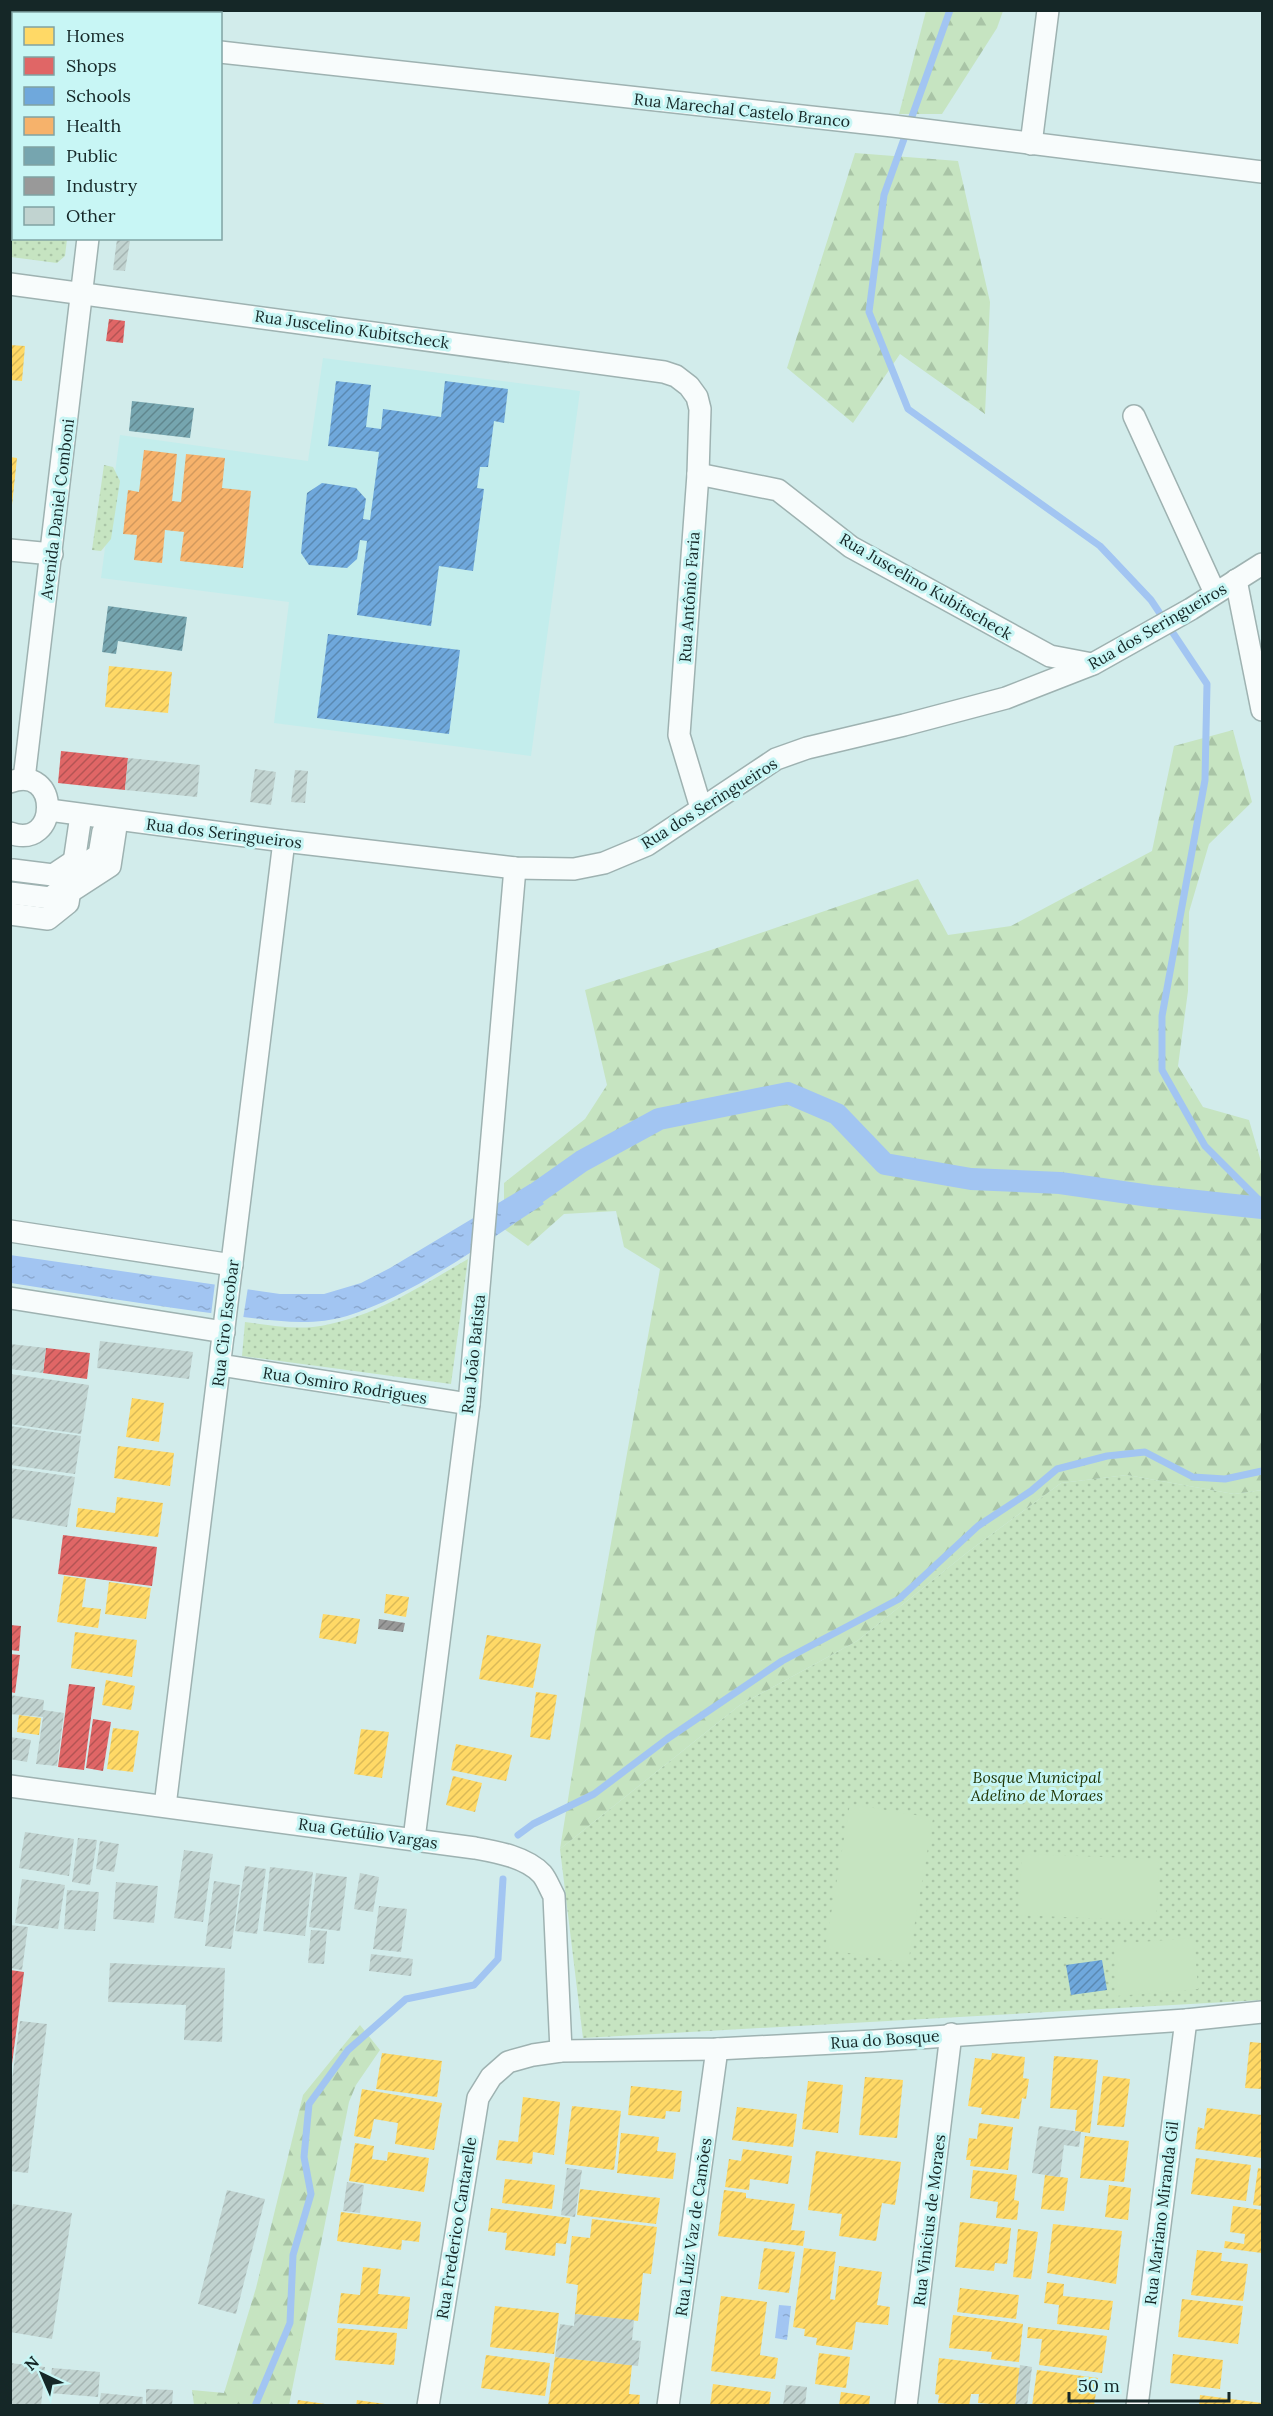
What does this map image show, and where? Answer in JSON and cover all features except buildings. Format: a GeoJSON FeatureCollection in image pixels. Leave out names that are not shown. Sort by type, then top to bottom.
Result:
{"type":"FeatureCollection","features":[{"type":"Feature","properties":{"kind":"street"},"geometry":{"type":"LineString","coordinates":[[1031,144],[1048,10]]}},
{"type":"Feature","properties":{"kind":"street","name":"Rua Marechal Castelo Branco"},"geometry":{"type":"LineString","coordinates":[[222,52],[893,126],[1263,172]]}},
{"type":"Feature","properties":{"kind":"street","name":"Avenida Daniel Comboni"},"geometry":{"type":"LineString","coordinates":[[17,780],[52,554],[88,240]]}},
{"type":"Feature","properties":{"kind":"street","name":"Rua Juscelino Kubitscheck"},"geometry":{"type":"LineString","coordinates":[[10,284],[664,372],[676,376],[689,386]]}},
{"type":"Feature","properties":{"kind":"street","name":"Rua Antônio Faria"},"geometry":{"type":"LineString","coordinates":[[689,386],[697,397],[700,409],[698,474],[679,735],[701,808]]}},
{"type":"Feature","properties":{"kind":"street"},"geometry":{"type":"LineString","coordinates":[[1134,416],[1215,592]]}},
{"type":"Feature","properties":{"kind":"street","name":"Rua Juscelino Kubitscheck"},"geometry":{"type":"LineString","coordinates":[[698,474],[778,490],[851,548],[1050,656],[1093,664]]}},
{"type":"Feature","properties":{"kind":"street"},"geometry":{"type":"LineString","coordinates":[[10,550],[52,554]]}},
{"type":"Feature","properties":{"kind":"street","name":"Rua dos Seringueiros"},"geometry":{"type":"LineString","coordinates":[[49,810],[515,868],[574,869],[604,862],[647,845],[776,759],[807,748],[1006,698],[1093,664],[1191,609],[1263,564]]}},
{"type":"Feature","properties":{"kind":"street"},"geometry":{"type":"LineString","coordinates":[[1236,580],[1263,710]]}},
{"type":"Feature","properties":{"kind":"street"},"geometry":{"type":"LineString","coordinates":[[17,780],[40,786],[45,793],[49,810],[41,827],[24,836],[13,834],[13,870],[10,892],[51,898],[72,877]]}},
{"type":"Feature","properties":{"kind":"street"},"geometry":{"type":"LineString","coordinates":[[10,914],[48,919],[68,903],[81,815]]}},
{"type":"Feature","properties":{"kind":"street"},"geometry":{"type":"LineString","coordinates":[[13,870],[72,877],[110,866],[111,819]]}},
{"type":"Feature","properties":{"kind":"street","name":"Rua Ciro Escobar"},"geometry":{"type":"LineString","coordinates":[[165,1806],[284,841]]}},
{"type":"Feature","properties":{"kind":"street","name":"Rua João Batista"},"geometry":{"type":"LineString","coordinates":[[414,1839],[469,1404],[515,868]]}},
{"type":"Feature","properties":{"kind":"street"},"geometry":{"type":"LineString","coordinates":[[10,1231],[231,1273]]}},
{"type":"Feature","properties":{"kind":"street"},"geometry":{"type":"LineString","coordinates":[[10,1299],[225,1324]]}},
{"type":"Feature","properties":{"kind":"street","name":"Rua Osmiro Rodrigues"},"geometry":{"type":"LineString","coordinates":[[220,1365],[469,1404]]}},
{"type":"Feature","properties":{"kind":"street","name":"Rua Getúlio Vargas"},"geometry":{"type":"LineString","coordinates":[[10,1786],[414,1839],[493,1851],[527,1864],[543,1875],[554,1896],[561,2051]]}},
{"type":"Feature","properties":{"kind":"street","name":"Rua do Bosque"},"geometry":{"type":"LineString","coordinates":[[508,2062],[532,2055],[561,2051],[717,2049],[874,2041],[951,2034],[1186,2020],[1263,2012]]}},
{"type":"Feature","properties":{"kind":"street","name":"Rua Mariano Miranda Gil"},"geometry":{"type":"LineString","coordinates":[[1137,2406],[1186,2020]]}},
{"type":"Feature","properties":{"kind":"street","name":"Rua Vinicius de Moraes"},"geometry":{"type":"LineString","coordinates":[[906,2406],[951,2034]]}},
{"type":"Feature","properties":{"kind":"street","name":"Rua Luiz Vaz de Camões"},"geometry":{"type":"LineString","coordinates":[[668,2406],[717,2049]]}},
{"type":"Feature","properties":{"kind":"street","name":"Rua Frederico Cantarelle"},"geometry":{"type":"LineString","coordinates":[[428,2406],[478,2098],[491,2078],[508,2062]]}},
{"type":"Feature","properties":{"kind":"shaded area"},"geometry":{"type":"Polygon","coordinates":[[[323,358],[580,391],[531,756],[274,723],[289,602],[101,578],[120,435],[308,461],[323,358]]]}},
{"type":"Feature","properties":{"kind":"green space"},"geometry":{"type":"Polygon","coordinates":[[[926,11],[1003,11],[997,28],[942,114],[899,114],[926,11]]]}},
{"type":"Feature","properties":{"kind":"green space"},"geometry":{"type":"Polygon","coordinates":[[[11,55],[12,240],[67,240],[65,256],[57,263],[11,257],[11,55]]]}},
{"type":"Feature","properties":{"kind":"green space"},"geometry":{"type":"Polygon","coordinates":[[[855,153],[958,161],[990,302],[985,414],[900,354],[853,423],[787,368],[855,153]]]}},
{"type":"Feature","properties":{"kind":"green space"},"geometry":{"type":"Polygon","coordinates":[[[104,465],[113,467],[120,481],[111,539],[101,551],[92,550],[104,465]]]}},
{"type":"Feature","properties":{"kind":"green space"},"geometry":{"type":"Polygon","coordinates":[[[1233,730],[1252,802],[1209,844],[1189,912],[1188,991],[1178,1066],[1203,1107],[1249,1120],[1262,1165],[1262,1490],[1234,1494],[1127,1475],[1061,1483],[969,1551],[857,1641],[740,1705],[560,1849],[594,1638],[660,1269],[624,1247],[616,1211],[564,1214],[528,1246],[504,1229],[504,1183],[585,1119],[607,1085],[585,990],[711,950],[918,879],[948,935],[1011,926],[1152,851],[1174,746],[1233,730]]]}},
{"type":"Feature","properties":{"kind":"green space"},"geometry":{"type":"Polygon","coordinates":[[[468,1259],[451,1384],[242,1356],[245,1322],[296,1327],[334,1323],[394,1301],[468,1259]]]}},
{"type":"Feature","properties":{"kind":"green space","name":"Bosque Municipal Adelino de Moraes"},"geometry":{"type":"Polygon","coordinates":[[[1127,1475],[1234,1494],[1262,1490],[1262,2000],[583,2038],[560,1849],[740,1705],[857,1641],[969,1551],[1061,1483],[1127,1475]]]}},
{"type":"Feature","properties":{"kind":"green space"},"geometry":{"type":"Polygon","coordinates":[[[850,1804],[933,1818],[908,1963],[825,1949],[850,1804]]]}},
{"type":"Feature","properties":{"kind":"green space"},"geometry":{"type":"Polygon","coordinates":[[[1022,1854],[1159,1859],[1156,1921],[1019,1915],[1022,1854]]]}},
{"type":"Feature","properties":{"kind":"green space"},"geometry":{"type":"Polygon","coordinates":[[[1194,1938],[1198,1989],[1117,1996],[1114,1944],[1194,1938]]]}},
{"type":"Feature","properties":{"kind":"green space"},"geometry":{"type":"Polygon","coordinates":[[[360,2025],[380,2050],[356,2085],[349,2102],[289,2405],[194,2405],[192,2390],[224,2393],[256,2288],[303,2095],[360,2025]]]}},
{"type":"Feature","properties":{"kind":"water"},"geometry":{"type":"Polygon","coordinates":[[[530,1184],[544,1204],[473,1251],[398,1295],[372,1307],[332,1320],[287,1322],[256,1319],[11,1283],[10,1255],[280,1294],[324,1294],[361,1283],[390,1268],[530,1184]]]}},
{"type":"Feature","properties":{"kind":"water"},"geometry":{"type":"Polygon","coordinates":[[[779,2305],[791,2306],[787,2340],[775,2338],[779,2305]]]}},
{"type":"Feature","properties":{"kind":"pier"},"geometry":{"type":"Polygon","coordinates":[[[215,1283],[248,1287],[243,1319],[211,1315],[215,1283]]]}},
{"type":"Feature","properties":{"kind":"waterway"},"geometry":{"type":"LineString","coordinates":[[950,10],[884,195],[869,312],[908,409],[1100,546],[1151,600],[1207,684],[1205,780],[1162,1016],[1162,1070],[1205,1146],[1262,1203]]}},
{"type":"Feature","properties":{"kind":"waterway"},"geometry":{"type":"LineString","coordinates":[[511,1211],[582,1161],[659,1119],[788,1093],[837,1114],[885,1164],[971,1179],[1060,1183],[1150,1196],[1262,1208]]}},
{"type":"Feature","properties":{"kind":"waterway"},"geometry":{"type":"LineString","coordinates":[[518,1835],[533,1824],[594,1794],[667,1739],[782,1661],[899,1599],[978,1526],[1031,1491],[1057,1469],[1107,1456],[1145,1452],[1193,1477],[1225,1479],[1262,1471]]}},
{"type":"Feature","properties":{"kind":"waterway"},"geometry":{"type":"LineString","coordinates":[[255,2406],[290,2323],[293,2255],[311,2194],[304,2157],[309,2104],[348,2050],[406,1999],[474,1985],[498,1959],[503,1879]]}}]}
